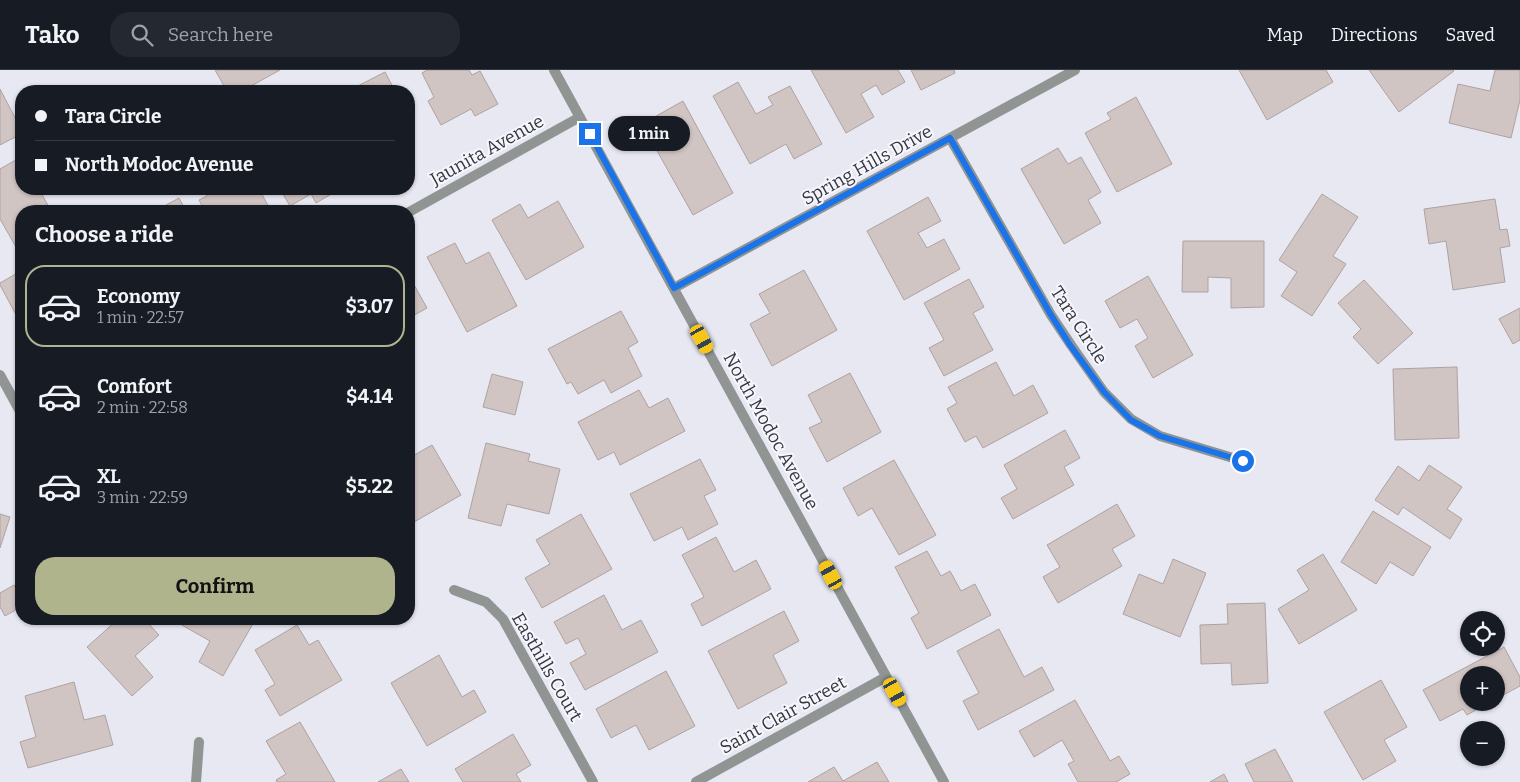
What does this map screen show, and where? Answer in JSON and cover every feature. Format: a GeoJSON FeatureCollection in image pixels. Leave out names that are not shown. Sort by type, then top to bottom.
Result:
{"type":"FeatureCollection","features":[{"type":"Feature","properties":{"kind":"street","name":"North Modoc Avenue"},"geometry":{"type":"LineString","coordinates":[[554,70],[944,782]]}},
{"type":"Feature","properties":{"kind":"street","name":"Spring Hills Drive"},"geometry":{"type":"LineString","coordinates":[[674,288],[1075,70]]}},
{"type":"Feature","properties":{"kind":"street","name":"Jaunita Avenue"},"geometry":{"type":"LineString","coordinates":[[415,209],[580,117]]}},
{"type":"Feature","properties":{"kind":"street","name":"Tara Circle"},"geometry":{"type":"LineString","coordinates":[[950,138],[1051,315],[1104,392],[1131,420],[1160,436],[1243,461]]}},
{"type":"Feature","properties":{"kind":"street"},"geometry":{"type":"LineString","coordinates":[[0,375],[15,402]]}},
{"type":"Feature","properties":{"kind":"street","name":"Easthills Court"},"geometry":{"type":"LineString","coordinates":[[454,590],[486,602],[503,619],[593,782]]}},
{"type":"Feature","properties":{"kind":"street","name":"Saint Clair Street"},"geometry":{"type":"LineString","coordinates":[[696,782],[886,676]]}},
{"type":"Feature","properties":{"kind":"street"},"geometry":{"type":"LineString","coordinates":[[196,782],[199,742]]}},
{"type":"Feature","properties":{"kind":"building"},"geometry":{"type":"Polygon","coordinates":[[[215,70],[280,70],[253,85],[224,85],[215,70]]]}},
{"type":"Feature","properties":{"kind":"building"},"geometry":{"type":"Polygon","coordinates":[[[427,70],[469,70],[472,75],[480,71],[498,104],[475,116],[471,109],[441,125],[428,101],[434,97],[422,73],[427,70]]]}},
{"type":"Feature","properties":{"kind":"building"},"geometry":{"type":"Polygon","coordinates":[[[811,70],[898,70],[905,82],[882,95],[876,85],[861,94],[874,117],[846,133],[811,70]]]}},
{"type":"Feature","properties":{"kind":"building"},"geometry":{"type":"Polygon","coordinates":[[[911,70],[954,70],[955,73],[921,90],[911,70]]]}},
{"type":"Feature","properties":{"kind":"building"},"geometry":{"type":"Polygon","coordinates":[[[1239,70],[1326,70],[1333,82],[1267,120],[1239,70]]]}},
{"type":"Feature","properties":{"kind":"building"},"geometry":{"type":"Polygon","coordinates":[[[1369,70],[1453,70],[1454,71],[1399,112],[1369,70]]]}},
{"type":"Feature","properties":{"kind":"building"},"geometry":{"type":"Polygon","coordinates":[[[1495,70],[1520,70],[1520,100],[1511,138],[1449,123],[1458,84],[1490,91],[1495,70]]]}},
{"type":"Feature","properties":{"kind":"building"},"geometry":{"type":"Polygon","coordinates":[[[385,72],[392,85],[360,85],[385,72]]]}},
{"type":"Feature","properties":{"kind":"building"},"geometry":{"type":"Polygon","coordinates":[[[738,82],[756,114],[773,105],[768,97],[790,86],[822,144],[794,159],[786,144],[750,164],[713,96],[738,82]]]}},
{"type":"Feature","properties":{"kind":"building"},"geometry":{"type":"Polygon","coordinates":[[[0,89],[15,118],[15,137],[0,145],[0,89]]]}},
{"type":"Feature","properties":{"kind":"building"},"geometry":{"type":"Polygon","coordinates":[[[1136,97],[1172,164],[1117,192],[1085,133],[1111,119],[1107,113],[1136,97]]]}},
{"type":"Feature","properties":{"kind":"building"},"geometry":{"type":"Polygon","coordinates":[[[683,101],[733,193],[693,215],[642,124],[683,101]]]}},
{"type":"Feature","properties":{"kind":"building"},"geometry":{"type":"Polygon","coordinates":[[[1058,148],[1068,164],[1081,157],[1101,192],[1088,200],[1101,223],[1064,244],[1021,169],[1058,148]]]}},
{"type":"Feature","properties":{"kind":"building"},"geometry":{"type":"Polygon","coordinates":[[[15,160],[15,195],[42,195],[48,205],[15,205],[15,245],[0,219],[0,169],[15,160]]]}},
{"type":"Feature","properties":{"kind":"building"},"geometry":{"type":"Polygon","coordinates":[[[1322,194],[1358,217],[1333,256],[1346,264],[1312,316],[1281,296],[1297,272],[1279,260],[1322,194]]]}},
{"type":"Feature","properties":{"kind":"building"},"geometry":{"type":"Polygon","coordinates":[[[262,195],[268,205],[202,205],[199,200],[207,196],[262,195]]]}},
{"type":"Feature","properties":{"kind":"building"},"geometry":{"type":"Polygon","coordinates":[[[284,195],[309,195],[292,205],[289,205],[284,195]]]}},
{"type":"Feature","properties":{"kind":"building"},"geometry":{"type":"Polygon","coordinates":[[[312,195],[330,195],[316,203],[312,195]]]}},
{"type":"Feature","properties":{"kind":"building"},"geometry":{"type":"Polygon","coordinates":[[[928,197],[941,221],[918,233],[927,248],[944,239],[960,269],[904,300],[867,231],[928,197]]]}},
{"type":"Feature","properties":{"kind":"building"},"geometry":{"type":"Polygon","coordinates":[[[179,198],[183,205],[166,205],[179,198]]]}},
{"type":"Feature","properties":{"kind":"building"},"geometry":{"type":"Polygon","coordinates":[[[1495,199],[1500,230],[1507,229],[1510,246],[1500,248],[1505,282],[1453,290],[1446,241],[1429,244],[1424,209],[1495,199]]]}},
{"type":"Feature","properties":{"kind":"building"},"geometry":{"type":"Polygon","coordinates":[[[558,201],[584,247],[526,280],[492,220],[520,204],[528,218],[558,201]]]}},
{"type":"Feature","properties":{"kind":"building"},"geometry":{"type":"Polygon","coordinates":[[[1183,241],[1264,241],[1264,307],[1231,308],[1231,278],[1208,277],[1208,292],[1182,292],[1183,241]]]}},
{"type":"Feature","properties":{"kind":"building"},"geometry":{"type":"Polygon","coordinates":[[[455,243],[466,264],[489,252],[517,306],[467,332],[427,257],[455,243]]]}},
{"type":"Feature","properties":{"kind":"building"},"geometry":{"type":"Polygon","coordinates":[[[804,270],[837,330],[772,366],[750,324],[770,313],[759,294],[804,270]]]}},
{"type":"Feature","properties":{"kind":"building"},"geometry":{"type":"Polygon","coordinates":[[[15,274],[15,313],[0,285],[0,283],[15,274]]]}},
{"type":"Feature","properties":{"kind":"building"},"geometry":{"type":"Polygon","coordinates":[[[1148,276],[1193,355],[1153,378],[1135,346],[1148,338],[1137,319],[1120,328],[1105,301],[1148,276]]]}},
{"type":"Feature","properties":{"kind":"building"},"geometry":{"type":"Polygon","coordinates":[[[969,279],[984,307],[973,313],[993,350],[944,376],[929,348],[944,340],[924,303],[969,279]]]}},
{"type":"Feature","properties":{"kind":"building"},"geometry":{"type":"Polygon","coordinates":[[[1364,280],[1413,333],[1378,364],[1353,337],[1361,329],[1338,303],[1364,280]]]}},
{"type":"Feature","properties":{"kind":"building"},"geometry":{"type":"Polygon","coordinates":[[[415,287],[427,308],[415,315],[415,287]]]}},
{"type":"Feature","properties":{"kind":"building"},"geometry":{"type":"Polygon","coordinates":[[[1520,308],[1520,340],[1513,344],[1499,319],[1520,308]]]}},
{"type":"Feature","properties":{"kind":"building"},"geometry":{"type":"Polygon","coordinates":[[[621,311],[638,342],[628,348],[642,376],[611,393],[604,380],[578,394],[571,382],[567,384],[548,349],[621,311]]]}},
{"type":"Feature","properties":{"kind":"building"},"geometry":{"type":"Polygon","coordinates":[[[996,362],[1014,396],[1033,385],[1048,413],[983,448],[976,436],[965,442],[947,409],[957,403],[948,387],[996,362]]]}},
{"type":"Feature","properties":{"kind":"building"},"geometry":{"type":"Polygon","coordinates":[[[1457,367],[1459,438],[1395,440],[1393,369],[1457,367]]]}},
{"type":"Feature","properties":{"kind":"building"},"geometry":{"type":"Polygon","coordinates":[[[850,373],[881,432],[827,462],[809,428],[822,422],[808,395],[850,373]]]}},
{"type":"Feature","properties":{"kind":"building"},"geometry":{"type":"Polygon","coordinates":[[[492,374],[523,382],[515,415],[483,407],[492,374]]]}},
{"type":"Feature","properties":{"kind":"building"},"geometry":{"type":"Polygon","coordinates":[[[639,390],[649,408],[668,398],[685,431],[620,465],[614,452],[598,460],[578,422],[639,390]]]}},
{"type":"Feature","properties":{"kind":"building"},"geometry":{"type":"Polygon","coordinates":[[[1065,430],[1080,458],[1064,467],[1074,485],[1013,519],[1001,498],[1017,489],[1004,465],[1065,430]]]}},
{"type":"Feature","properties":{"kind":"building"},"geometry":{"type":"Polygon","coordinates":[[[486,443],[530,454],[528,461],[560,469],[549,514],[507,504],[501,526],[468,518],[486,443]]]}},
{"type":"Feature","properties":{"kind":"building"},"geometry":{"type":"Polygon","coordinates":[[[432,445],[461,495],[415,522],[415,455],[432,445]]]}},
{"type":"Feature","properties":{"kind":"building"},"geometry":{"type":"Polygon","coordinates":[[[700,459],[716,490],[704,496],[718,524],[688,540],[682,527],[654,541],[630,494],[700,459]]]}},
{"type":"Feature","properties":{"kind":"building"},"geometry":{"type":"Polygon","coordinates":[[[894,460],[936,535],[899,555],[872,508],[858,516],[843,488],[894,460]]]}},
{"type":"Feature","properties":{"kind":"building"},"geometry":{"type":"Polygon","coordinates":[[[1429,465],[1462,487],[1447,509],[1462,519],[1450,539],[1403,507],[1398,515],[1375,500],[1398,466],[1419,481],[1429,465]]]}},
{"type":"Feature","properties":{"kind":"building"},"geometry":{"type":"Polygon","coordinates":[[[1117,504],[1135,536],[1112,549],[1122,566],[1058,603],[1043,577],[1060,567],[1047,545],[1117,504]]]}},
{"type":"Feature","properties":{"kind":"building"},"geometry":{"type":"Polygon","coordinates":[[[1373,511],[1431,547],[1413,576],[1390,562],[1376,584],[1341,562],[1373,511]]]}},
{"type":"Feature","properties":{"kind":"building"},"geometry":{"type":"Polygon","coordinates":[[[0,514],[10,517],[0,548],[0,514]]]}},
{"type":"Feature","properties":{"kind":"building"},"geometry":{"type":"Polygon","coordinates":[[[581,514],[612,569],[542,608],[525,578],[550,564],[536,540],[581,514]]]}},
{"type":"Feature","properties":{"kind":"building"},"geometry":{"type":"Polygon","coordinates":[[[716,537],[734,572],[756,560],[771,589],[702,626],[691,604],[704,597],[682,555],[716,537]]]}},
{"type":"Feature","properties":{"kind":"building"},"geometry":{"type":"Polygon","coordinates":[[[927,551],[941,576],[950,571],[961,591],[975,584],[991,615],[927,649],[911,618],[919,613],[895,567],[927,551]]]}},
{"type":"Feature","properties":{"kind":"building"},"geometry":{"type":"Polygon","coordinates":[[[1323,554],[1357,610],[1299,644],[1278,609],[1309,590],[1297,570],[1323,554]]]}},
{"type":"Feature","properties":{"kind":"building"},"geometry":{"type":"Polygon","coordinates":[[[1173,559],[1206,573],[1180,637],[1123,614],[1139,574],[1163,584],[1173,559]]]}},
{"type":"Feature","properties":{"kind":"building"},"geometry":{"type":"Polygon","coordinates":[[[14,585],[15,587],[15,610],[5,616],[0,607],[0,593],[14,585]]]}},
{"type":"Feature","properties":{"kind":"building"},"geometry":{"type":"Polygon","coordinates":[[[604,595],[622,630],[641,620],[658,652],[585,690],[570,663],[586,654],[578,638],[566,644],[554,622],[604,595]]]}},
{"type":"Feature","properties":{"kind":"building"},"geometry":{"type":"Polygon","coordinates":[[[1265,603],[1268,683],[1232,685],[1231,663],[1201,664],[1200,625],[1228,624],[1227,604],[1265,603]]]}},
{"type":"Feature","properties":{"kind":"building"},"geometry":{"type":"Polygon","coordinates":[[[784,611],[799,641],[773,655],[787,683],[738,709],[708,651],[784,611]]]}},
{"type":"Feature","properties":{"kind":"building"},"geometry":{"type":"Polygon","coordinates":[[[112,625],[150,625],[159,635],[135,656],[153,677],[132,696],[87,647],[112,625]]]}},
{"type":"Feature","properties":{"kind":"building"},"geometry":{"type":"Polygon","coordinates":[[[182,625],[252,625],[223,676],[199,662],[210,641],[182,625]]]}},
{"type":"Feature","properties":{"kind":"building"},"geometry":{"type":"Polygon","coordinates":[[[297,625],[309,645],[318,640],[342,680],[280,716],[265,690],[275,684],[255,650],[297,625]]]}},
{"type":"Feature","properties":{"kind":"building"},"geometry":{"type":"Polygon","coordinates":[[[999,629],[1024,677],[1042,667],[1054,690],[978,730],[963,701],[979,693],[957,651],[999,629]]]}},
{"type":"Feature","properties":{"kind":"building"},"geometry":{"type":"Polygon","coordinates":[[[1505,649],[1520,677],[1520,686],[1505,694],[1505,666],[1468,666],[1487,656],[1505,656],[1505,649]]]}},
{"type":"Feature","properties":{"kind":"building"},"geometry":{"type":"Polygon","coordinates":[[[439,655],[462,697],[474,690],[486,712],[427,746],[391,683],[439,655]]]}},
{"type":"Feature","properties":{"kind":"building"},"geometry":{"type":"Polygon","coordinates":[[[1460,670],[1460,711],[1440,721],[1423,690],[1460,670]]]}},
{"type":"Feature","properties":{"kind":"building"},"geometry":{"type":"Polygon","coordinates":[[[666,671],[695,726],[649,750],[636,725],[611,738],[596,709],[666,671]]]}},
{"type":"Feature","properties":{"kind":"building"},"geometry":{"type":"Polygon","coordinates":[[[1381,680],[1407,727],[1384,740],[1396,761],[1363,780],[1324,712],[1381,680]]]}},
{"type":"Feature","properties":{"kind":"building"},"geometry":{"type":"Polygon","coordinates":[[[74,682],[84,720],[105,715],[113,745],[28,768],[20,742],[36,737],[25,696],[74,682]]]}},
{"type":"Feature","properties":{"kind":"building"},"geometry":{"type":"Polygon","coordinates":[[[1075,700],[1110,761],[1119,756],[1130,774],[1116,782],[1078,782],[1068,764],[1074,761],[1062,740],[1034,757],[1019,731],[1075,700]]]}},
{"type":"Feature","properties":{"kind":"building"},"geometry":{"type":"Polygon","coordinates":[[[1464,711],[1474,711],[1467,715],[1464,711]]]}},
{"type":"Feature","properties":{"kind":"building"},"geometry":{"type":"Polygon","coordinates":[[[300,722],[335,782],[277,782],[276,780],[286,774],[266,741],[300,722]]]}},
{"type":"Feature","properties":{"kind":"building"},"geometry":{"type":"Polygon","coordinates":[[[513,734],[531,765],[516,774],[521,782],[463,782],[455,769],[513,734]]]}},
{"type":"Feature","properties":{"kind":"building"},"geometry":{"type":"Polygon","coordinates":[[[1275,749],[1293,782],[1254,782],[1245,764],[1275,749]]]}},
{"type":"Feature","properties":{"kind":"building"},"geometry":{"type":"Polygon","coordinates":[[[877,762],[889,782],[808,782],[834,767],[843,781],[877,762]]]}},
{"type":"Feature","properties":{"kind":"building"},"geometry":{"type":"Polygon","coordinates":[[[401,769],[409,782],[378,782],[401,769]]]}},
{"type":"Feature","properties":{"kind":"building"},"geometry":{"type":"Polygon","coordinates":[[[1224,774],[1228,782],[1210,782],[1224,774]]]}},
{"type":"Feature","properties":{"kind":"route"},"geometry":{"type":"LineString","coordinates":[[590,134],[674,288],[950,138],[1051,315],[1104,392],[1131,420],[1160,436],[1243,461]]}}]}
